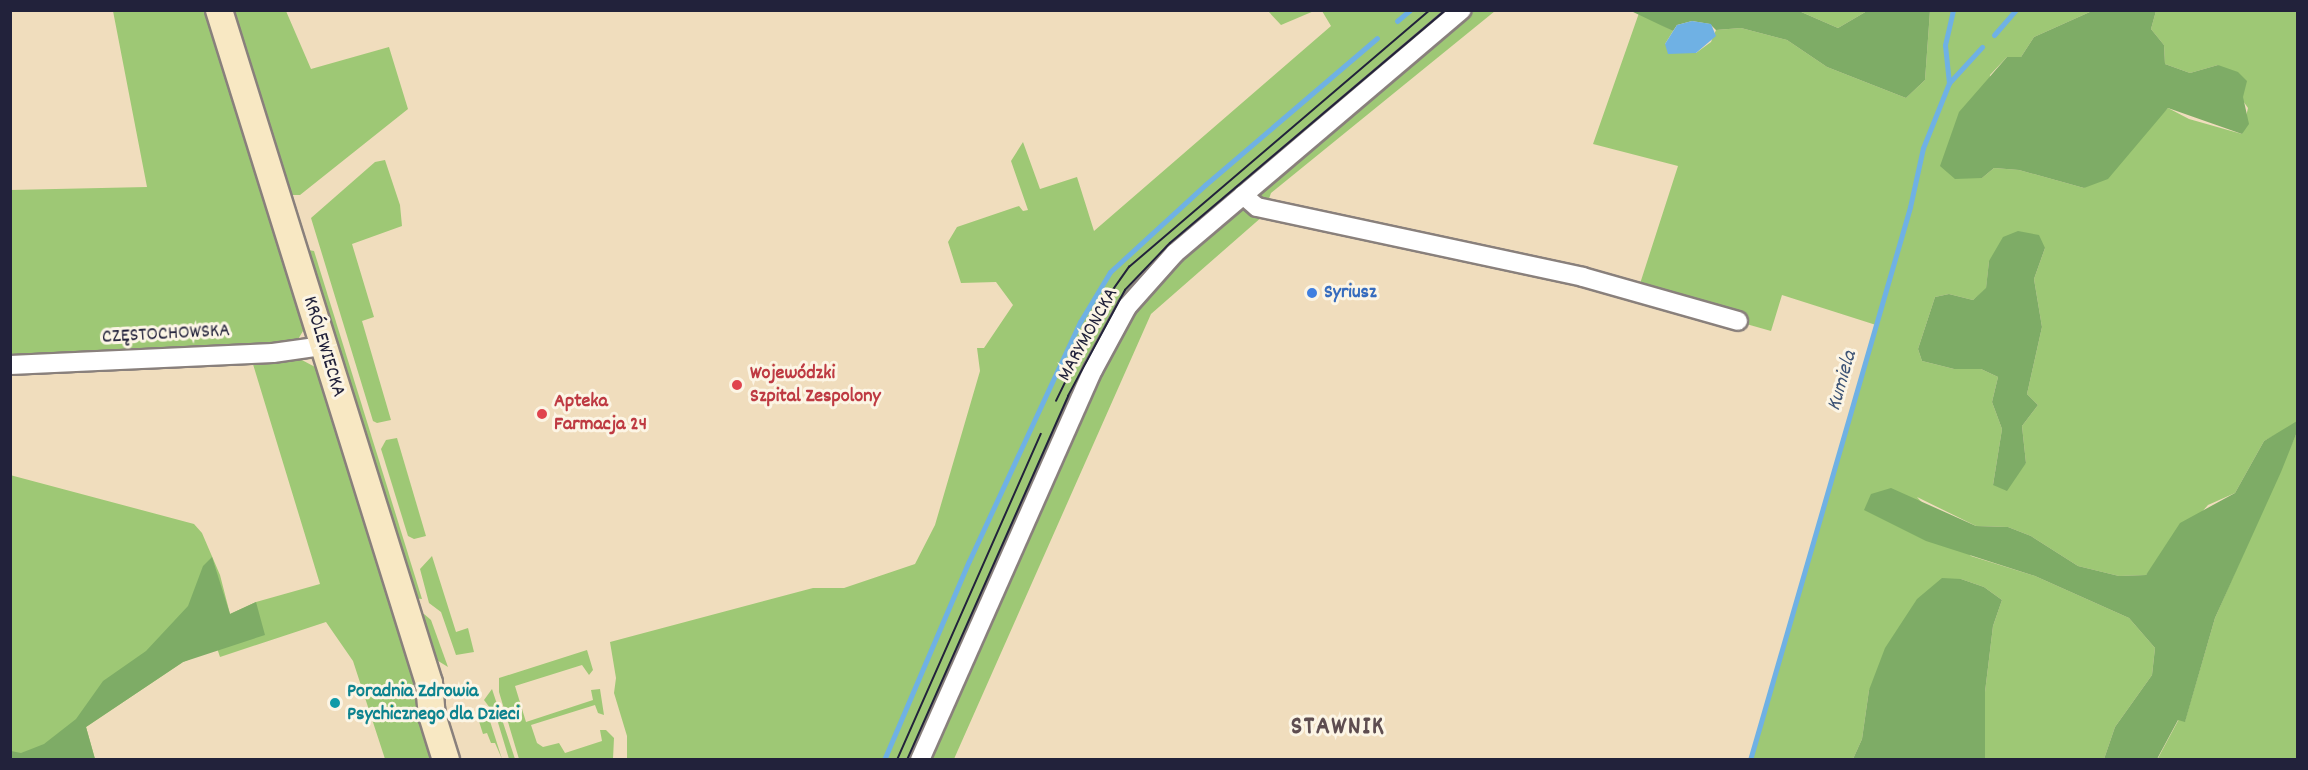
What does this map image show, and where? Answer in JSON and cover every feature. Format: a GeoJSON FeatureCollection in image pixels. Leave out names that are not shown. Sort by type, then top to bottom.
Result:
{"type":"FeatureCollection","features":[{"type":"Feature","properties":{"kind":"main road","name":"KRÓLEWIECKA"},"geometry":{"type":"LineString","coordinates":[[219,10],[429,683],[432,715],[446,759]]}},
{"type":"Feature","properties":{"kind":"main road","name":"KRÓLEWIECKA"},"geometry":{"type":"LineString","coordinates":[[429,683],[444,703],[462,759]]}},
{"type":"Feature","properties":{"kind":"street","name":"MARYMONCKA"},"geometry":{"type":"LineString","coordinates":[[920,759],[1113,330],[1153,274],[1462,10]]}},
{"type":"Feature","properties":{"kind":"street"},"geometry":{"type":"LineString","coordinates":[[1243,195],[1257,207],[1583,277],[1738,321]]}},
{"type":"Feature","properties":{"kind":"street","name":"CZĘSTOCHOWSKA"},"geometry":{"type":"LineString","coordinates":[[10,365],[273,352],[322,346]]}},
{"type":"Feature","properties":{"kind":"green space"},"geometry":{"type":"Polygon","coordinates":[[[113,11],[204,11],[214,29],[306,326],[297,341],[11,357],[10,190],[147,187],[113,11]]]}},
{"type":"Feature","properties":{"kind":"green space"},"geometry":{"type":"Polygon","coordinates":[[[229,11],[286,11],[311,69],[389,47],[408,109],[300,195],[288,195],[229,11]]]}},
{"type":"Feature","properties":{"kind":"green space"},"geometry":{"type":"Polygon","coordinates":[[[1268,11],[1314,11],[1281,25],[1268,11]]]}},
{"type":"Feature","properties":{"kind":"green space"},"geometry":{"type":"Polygon","coordinates":[[[1322,11],[1451,11],[1157,260],[1129,291],[912,759],[627,759],[627,736],[614,693],[616,678],[610,642],[813,588],[844,588],[915,564],[935,525],[980,371],[977,348],[984,348],[1013,305],[996,282],[961,283],[948,242],[957,227],[1019,206],[1023,211],[1028,210],[1011,161],[1023,142],[1040,189],[1077,177],[1094,231],[1331,26],[1322,11]]]}},
{"type":"Feature","properties":{"kind":"green space"},"geometry":{"type":"Polygon","coordinates":[[[1474,11],[1495,11],[1271,193],[1263,216],[1151,314],[954,759],[932,760],[1073,430],[1132,313],[1149,289],[1201,240],[1474,11]]]}},
{"type":"Feature","properties":{"kind":"green space"},"geometry":{"type":"Polygon","coordinates":[[[1631,11],[1799,11],[1838,28],[1867,11],[1930,11],[1925,80],[1906,98],[1827,67],[1787,40],[1741,28],[1716,30],[1710,24],[1692,21],[1677,25],[1673,31],[1631,11]]]}},
{"type":"Feature","properties":{"kind":"green space"},"geometry":{"type":"Polygon","coordinates":[[[1799,11],[1867,11],[1838,28],[1799,11]]]}},
{"type":"Feature","properties":{"kind":"green space"},"geometry":{"type":"Polygon","coordinates":[[[1930,11],[2092,11],[2034,37],[2021,57],[2007,57],[1990,75],[1982,178],[1994,168],[2019,170],[2084,188],[2168,108],[2189,119],[2242,134],[2248,108],[2218,65],[2190,73],[2165,64],[2164,45],[2151,29],[2156,11],[2297,11],[2297,423],[2264,441],[2235,493],[2208,505],[2146,575],[2119,576],[2078,566],[2031,536],[2008,527],[1976,526],[1917,497],[1971,556],[2035,576],[2129,618],[2155,648],[2152,675],[2115,727],[2104,759],[1985,759],[1985,692],[1993,626],[2002,600],[1984,587],[1961,579],[1869,690],[1862,739],[1853,759],[1750,759],[1876,325],[1782,295],[1771,331],[1637,293],[1678,166],[1593,144],[1639,13],[1673,31],[1665,44],[1696,53],[1711,42],[1716,30],[1741,28],[1787,40],[1827,67],[1906,98],[1925,80],[1930,11]],[[2045,248],[1989,261],[1986,289],[1973,300],[1949,294],[1935,297],[1918,349],[1922,361],[1954,369],[1981,369],[1998,377],[1992,402],[2002,429],[1993,485],[2026,463],[2022,426],[2038,405],[2027,394],[2042,327],[2034,279],[2045,248]]]}},
{"type":"Feature","properties":{"kind":"green space"},"geometry":{"type":"Polygon","coordinates":[[[2092,11],[2156,11],[2151,29],[2164,45],[2165,64],[2190,73],[2218,65],[2238,72],[2247,81],[2243,97],[2249,124],[2242,134],[2168,108],[2108,179],[2084,188],[2019,170],[1994,168],[1982,178],[1955,179],[1940,166],[1959,112],[2007,57],[2021,57],[2034,37],[2092,11]]]}},
{"type":"Feature","properties":{"kind":"green space"},"geometry":{"type":"Polygon","coordinates":[[[385,160],[400,205],[402,226],[352,244],[374,317],[362,321],[391,420],[377,423],[373,421],[311,218],[375,162],[385,160]]]}},
{"type":"Feature","properties":{"kind":"green space"},"geometry":{"type":"Polygon","coordinates":[[[2018,231],[2039,235],[2045,248],[2034,279],[2042,327],[2027,394],[2038,405],[2022,426],[2026,463],[2007,491],[1993,485],[2002,429],[1992,402],[1998,377],[1981,369],[1954,369],[1922,361],[1918,349],[1935,297],[1949,294],[1973,300],[1986,288],[1989,261],[2003,237],[2018,231]]]}},
{"type":"Feature","properties":{"kind":"green space"},"geometry":{"type":"Polygon","coordinates":[[[303,249],[314,251],[422,599],[412,598],[303,249]]]}},
{"type":"Feature","properties":{"kind":"green space"},"geometry":{"type":"Polygon","coordinates":[[[300,359],[317,368],[440,759],[385,759],[353,661],[326,622],[220,657],[217,648],[183,662],[86,727],[95,759],[11,759],[10,475],[194,524],[202,533],[220,575],[230,614],[256,602],[320,584],[252,361],[300,359]]]}},
{"type":"Feature","properties":{"kind":"green space"},"geometry":{"type":"Polygon","coordinates":[[[2297,421],[2297,432],[2281,472],[2215,618],[2185,722],[2178,720],[2157,759],[2104,759],[2115,727],[2152,675],[2155,648],[2129,618],[2035,576],[1926,541],[1864,510],[1871,494],[1891,488],[1976,526],[2008,527],[2031,536],[2078,566],[2119,576],[2146,575],[2180,523],[2235,493],[2264,441],[2297,421]]]}},
{"type":"Feature","properties":{"kind":"green space"},"geometry":{"type":"Polygon","coordinates":[[[2297,432],[2297,759],[2157,760],[2179,719],[2185,721],[2215,618],[2297,432]]]}},
{"type":"Feature","properties":{"kind":"green space"},"geometry":{"type":"Polygon","coordinates":[[[397,438],[426,536],[414,539],[408,536],[381,449],[386,440],[397,438]]]}},
{"type":"Feature","properties":{"kind":"green space"},"geometry":{"type":"Polygon","coordinates":[[[432,556],[456,632],[468,628],[474,652],[456,655],[441,612],[429,603],[420,569],[432,556]]]}},
{"type":"Feature","properties":{"kind":"green space"},"geometry":{"type":"Polygon","coordinates":[[[212,557],[230,614],[256,602],[265,635],[183,662],[86,727],[95,759],[11,759],[11,751],[21,753],[44,744],[76,719],[103,681],[146,651],[188,606],[203,566],[212,557]]]}},
{"type":"Feature","properties":{"kind":"green space"},"geometry":{"type":"Polygon","coordinates":[[[1942,578],[1961,579],[1984,587],[2002,600],[1993,626],[1985,692],[1985,759],[1853,759],[1862,739],[1869,690],[1885,648],[1917,599],[1942,578]]]}},
{"type":"Feature","properties":{"kind":"green space"},"geometry":{"type":"Polygon","coordinates":[[[424,614],[431,620],[448,667],[435,659],[417,615],[424,614]]]}},
{"type":"Feature","properties":{"kind":"green space"},"geometry":{"type":"Polygon","coordinates":[[[587,650],[593,670],[589,675],[582,665],[515,686],[526,722],[593,700],[591,690],[600,689],[604,715],[598,713],[595,705],[531,725],[537,743],[543,747],[559,743],[565,753],[602,741],[600,730],[606,730],[614,738],[613,759],[519,759],[499,692],[499,678],[587,650]]]}},
{"type":"Feature","properties":{"kind":"green space"},"geometry":{"type":"Polygon","coordinates":[[[492,689],[515,759],[509,759],[496,716],[484,700],[492,689]]]}},
{"type":"Feature","properties":{"kind":"green space"},"geometry":{"type":"Polygon","coordinates":[[[479,706],[489,718],[502,759],[495,743],[491,743],[487,733],[483,734],[476,712],[479,706]]]}},
{"type":"Feature","properties":{"kind":"water"},"geometry":{"type":"Polygon","coordinates":[[[1692,21],[1711,24],[1716,36],[1696,53],[1668,54],[1665,44],[1677,25],[1692,21]]]}},
{"type":"Feature","properties":{"kind":"waterway"},"geometry":{"type":"LineString","coordinates":[[1397,21],[1410,10]]}},
{"type":"Feature","properties":{"kind":"waterway","name":"Kumiela"},"geometry":{"type":"LineString","coordinates":[[1750,760],[1910,207],[1923,148],[1949,83],[1945,45],[1953,10]]}},
{"type":"Feature","properties":{"kind":"waterway"},"geometry":{"type":"LineString","coordinates":[[1994,35],[2016,10]]}},
{"type":"Feature","properties":{"kind":"waterway"},"geometry":{"type":"LineString","coordinates":[[884,760],[969,561],[1080,322],[1110,272],[1205,185],[1377,38]]}},
{"type":"Feature","properties":{"kind":"waterway"},"geometry":{"type":"LineString","coordinates":[[1949,83],[1982,47]]}},
{"type":"Feature","properties":{"kind":"tram line"},"geometry":{"type":"LineString","coordinates":[[1056,401],[1105,301],[1129,267],[1430,10]]}},
{"type":"Feature","properties":{"kind":"tram line"},"geometry":{"type":"LineString","coordinates":[[907,760],[1068,396],[1125,290],[1170,243],[1446,10]]}},
{"type":"Feature","properties":{"kind":"tram line"},"geometry":{"type":"LineString","coordinates":[[897,760],[1041,434]]}},
{"type":"Feature","properties":{"kind":"place","name":"Syriusz"},"geometry":{"type":"Point","coordinates":[1312,293]}},
{"type":"Feature","properties":{"kind":"place","name":"Wojewódzki Szpital Zespolony"},"geometry":{"type":"Point","coordinates":[737,385]}},
{"type":"Feature","properties":{"kind":"place","name":"Apteka Farmacja 24"},"geometry":{"type":"Point","coordinates":[542,414]}},
{"type":"Feature","properties":{"kind":"place","name":"Poradnia Zdrowia Psychicznego dla Dzieci"},"geometry":{"type":"Point","coordinates":[335,703]}},
{"type":"Feature","properties":{"kind":"district","name":"STAWNIK"},"geometry":{"type":"Point","coordinates":[1338,728]}}]}
